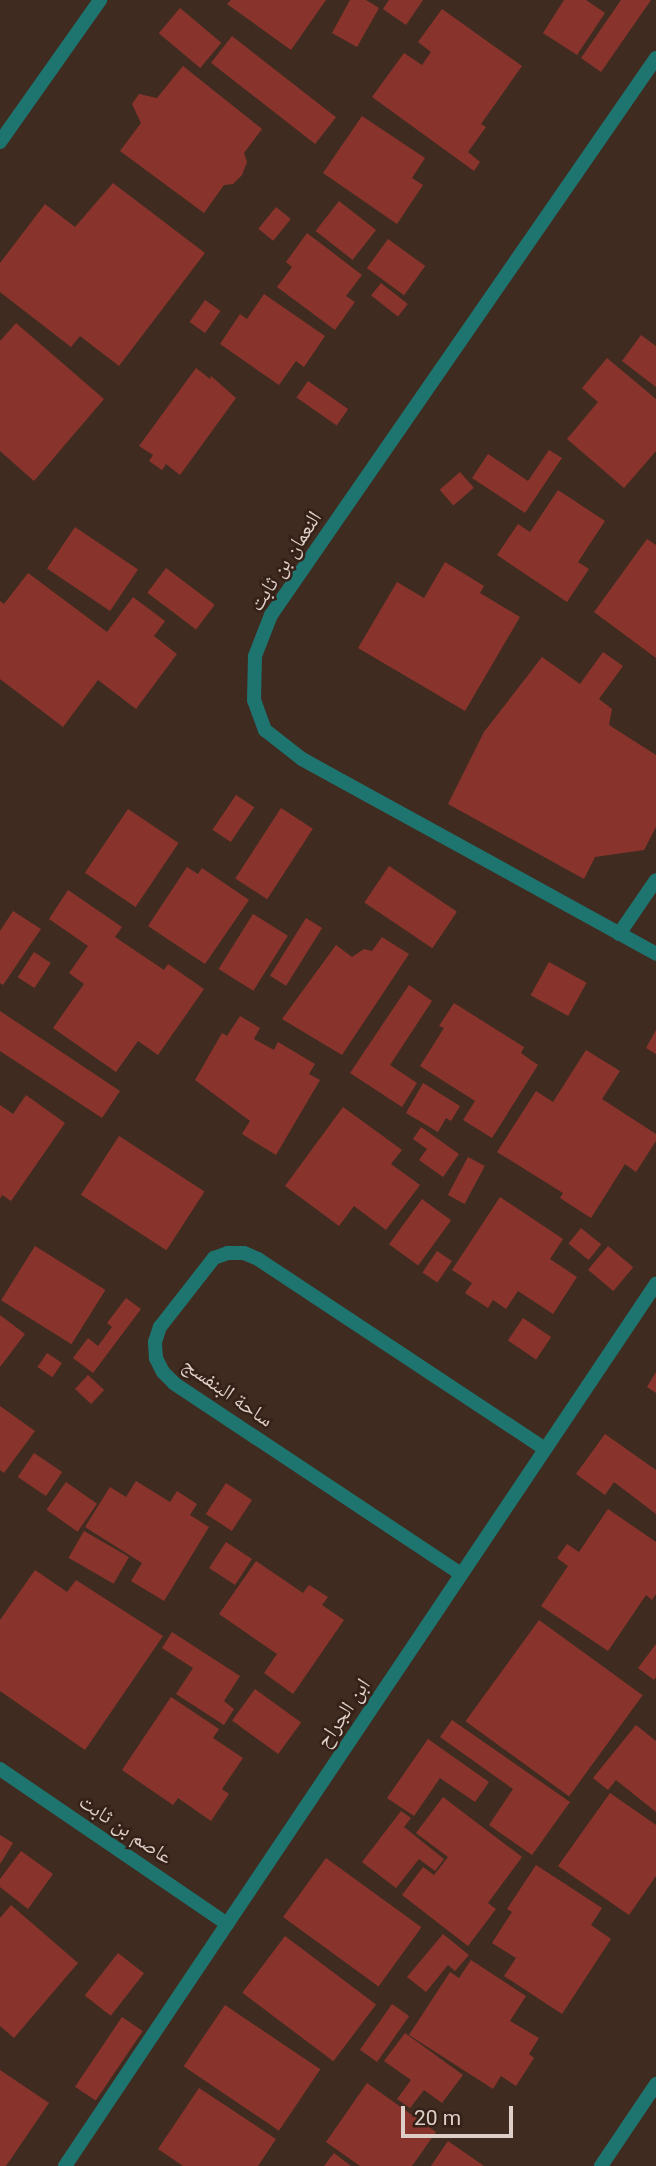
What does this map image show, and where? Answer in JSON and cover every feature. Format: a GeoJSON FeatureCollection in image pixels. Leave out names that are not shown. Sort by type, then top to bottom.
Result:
{"type":"FeatureCollection","features":[{"type":"Feature","properties":{"kind":"street"},"geometry":{"type":"LineString","coordinates":[[0,142],[100,0]]}},
{"type":"Feature","properties":{"kind":"street","name":"النعمان بن ثابت"},"geometry":{"type":"LineString","coordinates":[[656,58],[271,615],[254,656],[254,700],[265,730],[293,752],[656,954]]}},
{"type":"Feature","properties":{"kind":"street"},"geometry":{"type":"LineString","coordinates":[[619,934],[656,880]]}},
{"type":"Feature","properties":{"kind":"street","name":"ساحة البنفسج"},"geometry":{"type":"LineString","coordinates":[[461,1574],[174,1383],[163,1372],[156,1358],[155,1342],[160,1327],[203,1268],[214,1258],[228,1253],[244,1253],[544,1448]]}},
{"type":"Feature","properties":{"kind":"street","name":"ابن الجراح"},"geometry":{"type":"LineString","coordinates":[[65,2166],[656,1284]]}},
{"type":"Feature","properties":{"kind":"street","name":"عاصم بن ثابت"},"geometry":{"type":"LineString","coordinates":[[0,1769],[227,1924]]}},
{"type":"Feature","properties":{"kind":"street"},"geometry":{"type":"LineString","coordinates":[[601,2166],[656,2084]]}},
{"type":"Feature","properties":{"kind":"building"},"geometry":{"type":"Polygon","coordinates":[[[231,0],[326,0],[291,50],[227,4],[231,0]]]}},
{"type":"Feature","properties":{"kind":"building"},"geometry":{"type":"Polygon","coordinates":[[[350,0],[366,0],[379,8],[357,47],[332,33],[350,0]]]}},
{"type":"Feature","properties":{"kind":"building"},"geometry":{"type":"Polygon","coordinates":[[[389,0],[423,0],[406,25],[383,9],[389,0]]]}},
{"type":"Feature","properties":{"kind":"building"},"geometry":{"type":"Polygon","coordinates":[[[564,0],[586,0],[605,13],[577,55],[543,33],[564,0]]]}},
{"type":"Feature","properties":{"kind":"building"},"geometry":{"type":"Polygon","coordinates":[[[621,0],[651,0],[601,72],[581,58],[621,0]]]}},
{"type":"Feature","properties":{"kind":"building"},"geometry":{"type":"Polygon","coordinates":[[[180,8],[221,43],[200,68],[159,33],[180,8]]]}},
{"type":"Feature","properties":{"kind":"building"},"geometry":{"type":"Polygon","coordinates":[[[442,9],[522,66],[481,124],[486,127],[468,152],[480,162],[474,171],[372,97],[404,53],[422,65],[431,52],[418,42],[442,9]]]}},
{"type":"Feature","properties":{"kind":"building"},"geometry":{"type":"Polygon","coordinates":[[[232,36],[336,117],[315,144],[211,63],[232,36]]]}},
{"type":"Feature","properties":{"kind":"building"},"geometry":{"type":"Polygon","coordinates":[[[183,66],[262,129],[244,153],[247,162],[242,175],[233,184],[224,185],[204,213],[120,151],[141,123],[132,104],[139,94],[157,98],[183,66]]]}},
{"type":"Feature","properties":{"kind":"building"},"geometry":{"type":"Polygon","coordinates":[[[362,116],[425,158],[412,178],[423,185],[397,224],[323,173],[362,116]]]}},
{"type":"Feature","properties":{"kind":"building"},"geometry":{"type":"Polygon","coordinates":[[[113,183],[205,253],[119,366],[80,336],[71,347],[0,292],[0,263],[45,204],[75,227],[113,183]]]}},
{"type":"Feature","properties":{"kind":"building"},"geometry":{"type":"Polygon","coordinates":[[[339,201],[376,230],[353,260],[316,231],[339,201]]]}},
{"type":"Feature","properties":{"kind":"building"},"geometry":{"type":"Polygon","coordinates":[[[276,207],[291,219],[273,241],[258,229],[276,207]]]}},
{"type":"Feature","properties":{"kind":"building"},"geometry":{"type":"Polygon","coordinates":[[[307,233],[362,275],[346,296],[355,302],[335,330],[277,287],[292,267],[286,262],[307,233]]]}},
{"type":"Feature","properties":{"kind":"building"},"geometry":{"type":"Polygon","coordinates":[[[388,239],[425,266],[404,295],[367,268],[388,239]]]}},
{"type":"Feature","properties":{"kind":"building"},"geometry":{"type":"Polygon","coordinates":[[[381,283],[408,304],[398,317],[371,296],[381,283]]]}},
{"type":"Feature","properties":{"kind":"building"},"geometry":{"type":"Polygon","coordinates":[[[264,294],[325,336],[304,367],[296,361],[279,385],[220,344],[240,314],[247,319],[264,294]]]}},
{"type":"Feature","properties":{"kind":"building"},"geometry":{"type":"Polygon","coordinates":[[[205,300],[221,311],[205,333],[190,322],[205,300]]]}},
{"type":"Feature","properties":{"kind":"building"},"geometry":{"type":"Polygon","coordinates":[[[16,323],[104,399],[34,481],[0,451],[0,341],[16,323]]]}},
{"type":"Feature","properties":{"kind":"building"},"geometry":{"type":"Polygon","coordinates":[[[641,335],[656,346],[656,387],[622,361],[641,335]]]}},
{"type":"Feature","properties":{"kind":"building"},"geometry":{"type":"Polygon","coordinates":[[[607,358],[656,399],[656,451],[624,488],[567,439],[598,402],[582,388],[607,358]]]}},
{"type":"Feature","properties":{"kind":"building"},"geometry":{"type":"Polygon","coordinates":[[[196,368],[210,379],[211,376],[236,398],[180,475],[166,464],[162,470],[149,461],[153,455],[139,446],[196,368]]]}},
{"type":"Feature","properties":{"kind":"building"},"geometry":{"type":"Polygon","coordinates":[[[308,381],[348,409],[337,425],[297,397],[308,381]]]}},
{"type":"Feature","properties":{"kind":"building"},"geometry":{"type":"Polygon","coordinates":[[[549,450],[562,458],[525,513],[472,478],[488,454],[528,481],[549,450]]]}},
{"type":"Feature","properties":{"kind":"building"},"geometry":{"type":"Polygon","coordinates":[[[460,472],[474,488],[453,506],[440,490],[460,472]]]}},
{"type":"Feature","properties":{"kind":"building"},"geometry":{"type":"Polygon","coordinates":[[[558,490],[605,521],[578,562],[589,569],[567,602],[497,555],[518,524],[530,532],[558,490]]]}},
{"type":"Feature","properties":{"kind":"building"},"geometry":{"type":"Polygon","coordinates":[[[75,527],[138,569],[110,611],[47,568],[75,527]]]}},
{"type":"Feature","properties":{"kind":"building"},"geometry":{"type":"Polygon","coordinates":[[[647,539],[656,545],[656,658],[594,612],[647,539]]]}},
{"type":"Feature","properties":{"kind":"building"},"geometry":{"type":"Polygon","coordinates":[[[445,562],[484,586],[480,593],[520,617],[465,711],[358,648],[397,582],[424,598],[445,562]]]}},
{"type":"Feature","properties":{"kind":"building"},"geometry":{"type":"Polygon","coordinates":[[[166,568],[215,605],[196,629],[147,593],[166,568]]]}},
{"type":"Feature","properties":{"kind":"building"},"geometry":{"type":"Polygon","coordinates":[[[28,573],[107,632],[133,597],[165,621],[154,636],[177,654],[136,709],[98,680],[63,727],[0,679],[0,601],[4,604],[28,573]]]}},
{"type":"Feature","properties":{"kind":"building"},"geometry":{"type":"Polygon","coordinates":[[[603,652],[623,666],[599,699],[612,709],[609,725],[656,755],[656,827],[644,850],[595,857],[584,879],[448,804],[484,732],[542,657],[580,684],[603,652]]]}},
{"type":"Feature","properties":{"kind":"building"},"geometry":{"type":"Polygon","coordinates":[[[236,795],[254,807],[231,842],[213,830],[236,795]]]}},
{"type":"Feature","properties":{"kind":"building"},"geometry":{"type":"Polygon","coordinates":[[[281,808],[313,829],[267,899],[235,878],[281,808]]]}},
{"type":"Feature","properties":{"kind":"building"},"geometry":{"type":"Polygon","coordinates":[[[128,809],[179,843],[136,907],[85,873],[128,809]]]}},
{"type":"Feature","properties":{"kind":"building"},"geometry":{"type":"Polygon","coordinates":[[[389,866],[457,912],[432,948],[364,902],[389,866]]]}},
{"type":"Feature","properties":{"kind":"building"},"geometry":{"type":"Polygon","coordinates":[[[187,867],[198,874],[202,868],[249,900],[205,964],[148,926],[187,867]]]}},
{"type":"Feature","properties":{"kind":"building"},"geometry":{"type":"Polygon","coordinates":[[[68,890],[122,927],[115,937],[164,970],[168,964],[204,989],[158,1055],[138,1041],[116,1072],[53,1028],[84,984],[69,973],[88,946],[49,919],[68,890]]]}},
{"type":"Feature","properties":{"kind":"building"},"geometry":{"type":"Polygon","coordinates":[[[13,911],[41,929],[3,985],[0,983],[0,931],[13,911]]]}},
{"type":"Feature","properties":{"kind":"building"},"geometry":{"type":"Polygon","coordinates":[[[253,914],[288,936],[253,991],[219,969],[253,914]]]}},
{"type":"Feature","properties":{"kind":"building"},"geometry":{"type":"Polygon","coordinates":[[[306,918],[322,928],[286,986],[270,976],[306,918]]]}},
{"type":"Feature","properties":{"kind":"building"},"geometry":{"type":"Polygon","coordinates":[[[382,937],[409,954],[342,1055],[282,1019],[336,945],[352,957],[364,949],[372,951],[382,937]]]}},
{"type":"Feature","properties":{"kind":"building"},"geometry":{"type":"Polygon","coordinates":[[[34,952],[51,963],[34,988],[18,977],[34,952]]]}},
{"type":"Feature","properties":{"kind":"building"},"geometry":{"type":"Polygon","coordinates":[[[549,962],[587,983],[568,1016],[531,995],[549,962]]]}},
{"type":"Feature","properties":{"kind":"building"},"geometry":{"type":"Polygon","coordinates":[[[409,985],[432,1001],[390,1065],[417,1083],[402,1107],[350,1073],[409,985]]]}},
{"type":"Feature","properties":{"kind":"building"},"geometry":{"type":"Polygon","coordinates":[[[454,1003],[524,1047],[521,1053],[538,1065],[492,1138],[463,1120],[475,1101],[420,1066],[444,1028],[439,1026],[454,1003]]]}},
{"type":"Feature","properties":{"kind":"building"},"geometry":{"type":"Polygon","coordinates":[[[0,1011],[120,1091],[102,1118],[0,1051],[0,1011]]]}},
{"type":"Feature","properties":{"kind":"building"},"geometry":{"type":"Polygon","coordinates":[[[240,1016],[260,1028],[254,1039],[274,1050],[278,1042],[315,1064],[309,1074],[320,1080],[276,1155],[242,1134],[250,1121],[195,1080],[222,1033],[227,1036],[240,1016]]]}},
{"type":"Feature","properties":{"kind":"building"},"geometry":{"type":"Polygon","coordinates":[[[656,1030],[656,1054],[646,1048],[656,1030]]]}},
{"type":"Feature","properties":{"kind":"building"},"geometry":{"type":"Polygon","coordinates":[[[586,1050],[620,1071],[602,1099],[656,1134],[656,1141],[636,1172],[625,1164],[591,1218],[560,1198],[563,1193],[497,1152],[536,1091],[553,1102],[586,1050]]]}},
{"type":"Feature","properties":{"kind":"building"},"geometry":{"type":"Polygon","coordinates":[[[423,1083],[460,1106],[451,1121],[446,1118],[438,1132],[406,1113],[423,1083]]]}},
{"type":"Feature","properties":{"kind":"building"},"geometry":{"type":"Polygon","coordinates":[[[26,1095],[65,1123],[11,1201],[2,1195],[0,1199],[0,1105],[13,1114],[26,1095]]]}},
{"type":"Feature","properties":{"kind":"building"},"geometry":{"type":"Polygon","coordinates":[[[343,1107],[402,1150],[391,1164],[420,1185],[386,1230],[354,1206],[339,1226],[285,1186],[343,1107]]]}},
{"type":"Feature","properties":{"kind":"building"},"geometry":{"type":"Polygon","coordinates":[[[421,1127],[459,1154],[443,1177],[419,1160],[427,1149],[413,1139],[421,1127]]]}},
{"type":"Feature","properties":{"kind":"building"},"geometry":{"type":"Polygon","coordinates":[[[119,1136],[205,1192],[166,1250],[81,1195],[119,1136]]]}},
{"type":"Feature","properties":{"kind":"building"},"geometry":{"type":"Polygon","coordinates":[[[468,1157],[485,1166],[465,1204],[448,1195],[468,1157]]]}},
{"type":"Feature","properties":{"kind":"building"},"geometry":{"type":"Polygon","coordinates":[[[500,1197],[563,1239],[550,1259],[577,1277],[553,1314],[518,1291],[506,1309],[493,1300],[488,1308],[465,1293],[472,1283],[452,1270],[500,1197]]]}},
{"type":"Feature","properties":{"kind":"building"},"geometry":{"type":"Polygon","coordinates":[[[422,1199],[451,1220],[418,1265],[389,1244],[422,1199]]]}},
{"type":"Feature","properties":{"kind":"building"},"geometry":{"type":"Polygon","coordinates":[[[581,1228],[601,1244],[589,1260],[568,1244],[581,1228]]]}},
{"type":"Feature","properties":{"kind":"building"},"geometry":{"type":"Polygon","coordinates":[[[35,1246],[105,1290],[71,1344],[1,1300],[35,1246]]]}},
{"type":"Feature","properties":{"kind":"building"},"geometry":{"type":"Polygon","coordinates":[[[608,1246],[633,1267],[613,1291],[588,1270],[608,1246]]]}},
{"type":"Feature","properties":{"kind":"building"},"geometry":{"type":"Polygon","coordinates":[[[437,1251],[452,1261],[437,1283],[422,1273],[437,1251]]]}},
{"type":"Feature","properties":{"kind":"building"},"geometry":{"type":"Polygon","coordinates":[[[126,1298],[141,1309],[93,1373],[73,1358],[88,1338],[98,1346],[112,1327],[107,1323],[126,1298]]]}},
{"type":"Feature","properties":{"kind":"building"},"geometry":{"type":"Polygon","coordinates":[[[0,1315],[25,1334],[0,1367],[0,1315]]]}},
{"type":"Feature","properties":{"kind":"building"},"geometry":{"type":"Polygon","coordinates":[[[523,1318],[551,1337],[536,1359],[508,1340],[523,1318]]]}},
{"type":"Feature","properties":{"kind":"building"},"geometry":{"type":"Polygon","coordinates":[[[47,1353],[62,1363],[52,1377],[37,1367],[47,1353]]]}},
{"type":"Feature","properties":{"kind":"building"},"geometry":{"type":"Polygon","coordinates":[[[656,1372],[656,1393],[647,1387],[656,1372]]]}},
{"type":"Feature","properties":{"kind":"building"},"geometry":{"type":"Polygon","coordinates":[[[88,1375],[104,1390],[91,1404],[75,1389],[88,1375]]]}},
{"type":"Feature","properties":{"kind":"building"},"geometry":{"type":"Polygon","coordinates":[[[0,1406],[35,1431],[4,1473],[0,1470],[0,1406]]]}},
{"type":"Feature","properties":{"kind":"building"},"geometry":{"type":"Polygon","coordinates":[[[605,1434],[656,1470],[656,1514],[614,1482],[605,1495],[576,1474],[605,1434]]]}},
{"type":"Feature","properties":{"kind":"building"},"geometry":{"type":"Polygon","coordinates":[[[34,1453],[62,1472],[46,1496],[18,1477],[34,1453]]]}},
{"type":"Feature","properties":{"kind":"building"},"geometry":{"type":"Polygon","coordinates":[[[136,1481],[170,1502],[177,1491],[197,1504],[190,1515],[209,1527],[164,1601],[131,1581],[142,1563],[85,1527],[110,1487],[126,1497],[136,1481]]]}},
{"type":"Feature","properties":{"kind":"building"},"geometry":{"type":"Polygon","coordinates":[[[66,1482],[97,1504],[78,1532],[46,1510],[66,1482]]]}},
{"type":"Feature","properties":{"kind":"building"},"geometry":{"type":"Polygon","coordinates":[[[226,1483],[252,1500],[232,1531],[206,1514],[226,1483]]]}},
{"type":"Feature","properties":{"kind":"building"},"geometry":{"type":"Polygon","coordinates":[[[608,1509],[656,1542],[656,1594],[652,1600],[646,1595],[608,1651],[541,1606],[568,1566],[557,1558],[567,1544],[579,1552],[608,1509]]]}},
{"type":"Feature","properties":{"kind":"building"},"geometry":{"type":"Polygon","coordinates":[[[84,1531],[129,1557],[114,1584],[68,1558],[84,1531]]]}},
{"type":"Feature","properties":{"kind":"building"},"geometry":{"type":"Polygon","coordinates":[[[226,1542],[252,1559],[235,1585],[209,1568],[226,1542]]]}},
{"type":"Feature","properties":{"kind":"building"},"geometry":{"type":"Polygon","coordinates":[[[256,1561],[303,1593],[309,1585],[328,1597],[322,1605],[344,1620],[293,1694],[264,1673],[277,1654],[219,1614],[256,1561]]]}},
{"type":"Feature","properties":{"kind":"building"},"geometry":{"type":"Polygon","coordinates":[[[35,1570],[67,1592],[76,1580],[163,1636],[85,1750],[0,1691],[0,1620],[35,1570]]]}},
{"type":"Feature","properties":{"kind":"building"},"geometry":{"type":"Polygon","coordinates":[[[539,1620],[643,1695],[569,1796],[466,1721],[539,1620]]]}},
{"type":"Feature","properties":{"kind":"building"},"geometry":{"type":"Polygon","coordinates":[[[172,1632],[240,1676],[224,1701],[234,1709],[224,1725],[176,1694],[193,1668],[162,1648],[172,1632]]]}},
{"type":"Feature","properties":{"kind":"building"},"geometry":{"type":"Polygon","coordinates":[[[656,1644],[656,1677],[654,1680],[638,1668],[656,1644]]]}},
{"type":"Feature","properties":{"kind":"building"},"geometry":{"type":"Polygon","coordinates":[[[255,1689],[301,1723],[278,1754],[232,1721],[255,1689]]]}},
{"type":"Feature","properties":{"kind":"building"},"geometry":{"type":"Polygon","coordinates":[[[171,1697],[219,1729],[213,1738],[243,1758],[222,1789],[229,1794],[211,1821],[178,1798],[173,1805],[122,1770],[171,1697]]]}},
{"type":"Feature","properties":{"kind":"building"},"geometry":{"type":"Polygon","coordinates":[[[452,1720],[570,1802],[532,1855],[489,1825],[513,1789],[440,1737],[452,1720]]]}},
{"type":"Feature","properties":{"kind":"building"},"geometry":{"type":"Polygon","coordinates":[[[636,1725],[656,1741],[656,1812],[616,1780],[608,1790],[593,1778],[636,1725]]]}},
{"type":"Feature","properties":{"kind":"building"},"geometry":{"type":"Polygon","coordinates":[[[428,1739],[489,1782],[475,1802],[440,1778],[414,1816],[387,1798],[428,1739]]]}},
{"type":"Feature","properties":{"kind":"building"},"geometry":{"type":"Polygon","coordinates":[[[610,1793],[656,1825],[656,1876],[629,1915],[558,1866],[610,1793]]]}},
{"type":"Feature","properties":{"kind":"building"},"geometry":{"type":"Polygon","coordinates":[[[443,1797],[522,1857],[488,1903],[496,1909],[468,1946],[402,1895],[423,1867],[434,1875],[448,1857],[416,1833],[443,1797]]]}},
{"type":"Feature","properties":{"kind":"building"},"geometry":{"type":"Polygon","coordinates":[[[401,1811],[411,1818],[404,1827],[444,1859],[435,1871],[419,1859],[396,1888],[362,1862],[401,1811]]]}},
{"type":"Feature","properties":{"kind":"building"},"geometry":{"type":"Polygon","coordinates":[[[0,1835],[13,1843],[0,1864],[0,1835]]]}},
{"type":"Feature","properties":{"kind":"building"},"geometry":{"type":"Polygon","coordinates":[[[21,1851],[53,1874],[28,1909],[0,1887],[0,1879],[21,1851]]]}},
{"type":"Feature","properties":{"kind":"building"},"geometry":{"type":"Polygon","coordinates":[[[326,1858],[421,1927],[379,1986],[283,1917],[326,1858]]]}},
{"type":"Feature","properties":{"kind":"building"},"geometry":{"type":"Polygon","coordinates":[[[536,1865],[602,1908],[591,1925],[611,1939],[562,2014],[504,1976],[516,1958],[492,1943],[512,1912],[507,1909],[536,1865]]]}},
{"type":"Feature","properties":{"kind":"building"},"geometry":{"type":"Polygon","coordinates":[[[11,1905],[78,1963],[14,2038],[0,2026],[0,1918],[11,1905]]]}},
{"type":"Feature","properties":{"kind":"building"},"geometry":{"type":"Polygon","coordinates":[[[443,1934],[469,1955],[455,1971],[448,1965],[426,1992],[407,1977],[443,1934]]]}},
{"type":"Feature","properties":{"kind":"building"},"geometry":{"type":"Polygon","coordinates":[[[285,1936],[376,2005],[333,2061],[242,1993],[285,1936]]]}},
{"type":"Feature","properties":{"kind":"building"},"geometry":{"type":"Polygon","coordinates":[[[118,1953],[144,1973],[111,2016],[85,1996],[118,1953]]]}},
{"type":"Feature","properties":{"kind":"building"},"geometry":{"type":"Polygon","coordinates":[[[471,1960],[526,1996],[510,2021],[539,2038],[529,2054],[534,2058],[516,2086],[501,2076],[493,2089],[409,2035],[450,1972],[459,1978],[471,1960]]]}},
{"type":"Feature","properties":{"kind":"building"},"geometry":{"type":"Polygon","coordinates":[[[392,2004],[409,2016],[377,2062],[360,2050],[392,2004]]]}},
{"type":"Feature","properties":{"kind":"building"},"geometry":{"type":"Polygon","coordinates":[[[225,2005],[320,2069],[279,2131],[184,2066],[225,2005]]]}},
{"type":"Feature","properties":{"kind":"building"},"geometry":{"type":"Polygon","coordinates":[[[122,2017],[143,2031],[96,2101],[75,2087],[122,2017]]]}},
{"type":"Feature","properties":{"kind":"building"},"geometry":{"type":"Polygon","coordinates":[[[405,2033],[463,2075],[442,2103],[424,2090],[410,2108],[397,2099],[411,2080],[384,2061],[405,2033]]]}},
{"type":"Feature","properties":{"kind":"building"},"geometry":{"type":"Polygon","coordinates":[[[0,2070],[49,2103],[6,2166],[0,2166],[0,2070]]]}},
{"type":"Feature","properties":{"kind":"building"},"geometry":{"type":"Polygon","coordinates":[[[367,2083],[436,2132],[412,2166],[360,2166],[326,2142],[367,2083]]]}},
{"type":"Feature","properties":{"kind":"building"},"geometry":{"type":"Polygon","coordinates":[[[199,2088],[276,2139],[258,2166],[183,2166],[158,2149],[199,2088]]]}},
{"type":"Feature","properties":{"kind":"building"},"geometry":{"type":"Polygon","coordinates":[[[448,2141],[484,2166],[431,2166],[448,2141]]]}},
{"type":"Feature","properties":{"kind":"building"},"geometry":{"type":"Polygon","coordinates":[[[334,2153],[351,2166],[324,2166],[334,2153]]]}}]}
